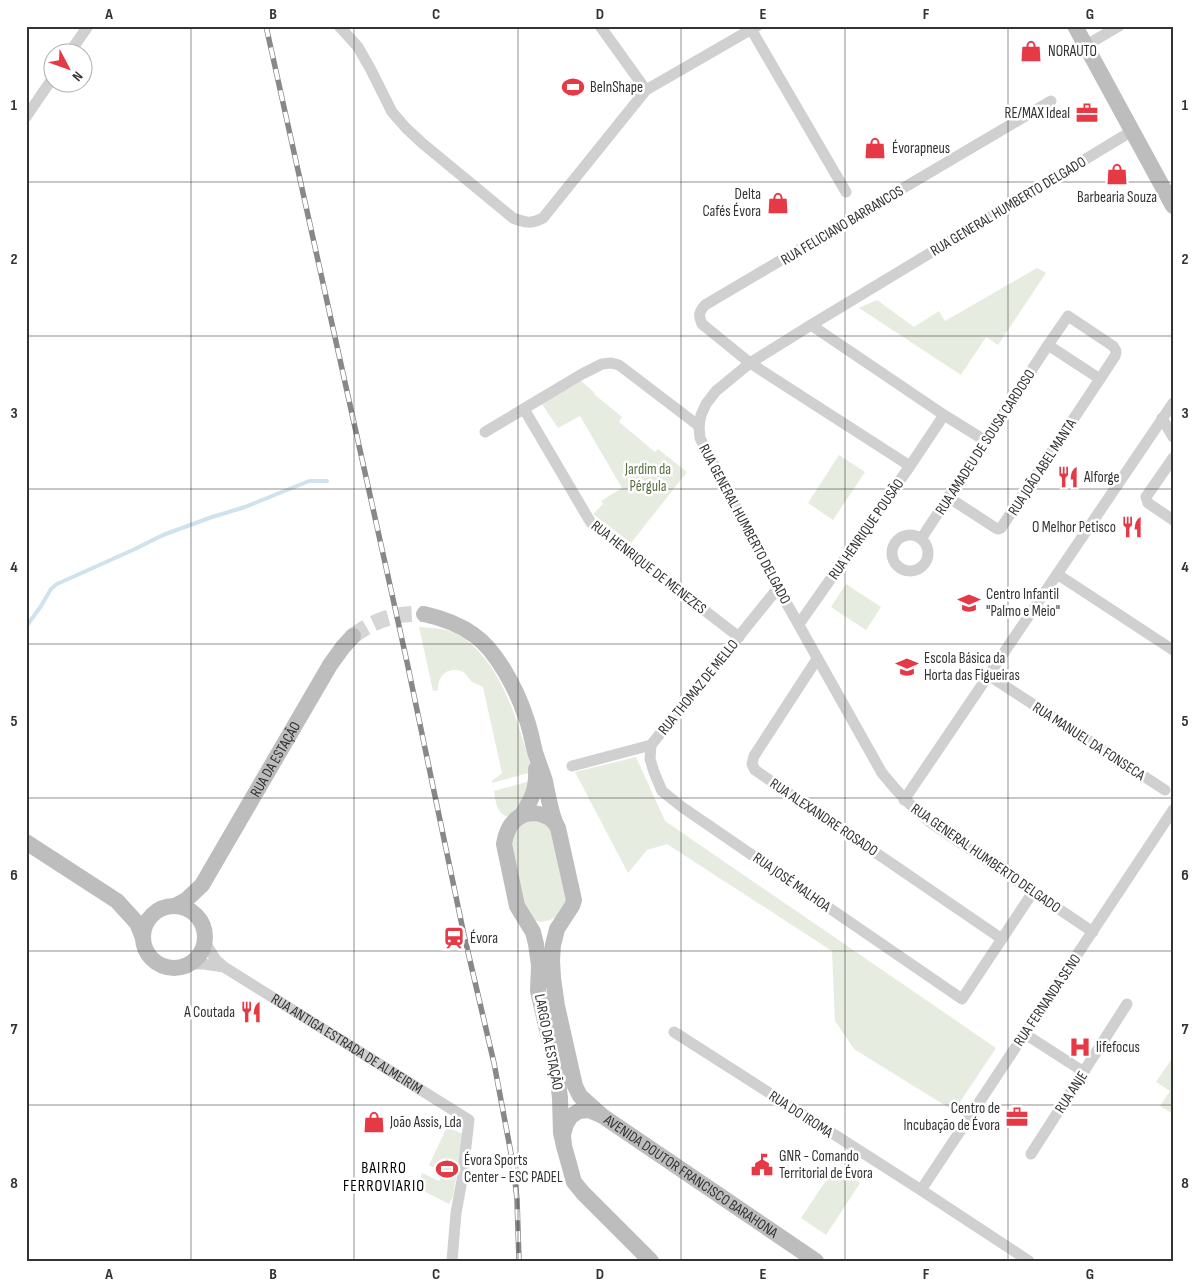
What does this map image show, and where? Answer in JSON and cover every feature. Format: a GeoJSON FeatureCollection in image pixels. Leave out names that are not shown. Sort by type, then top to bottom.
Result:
{"type":"FeatureCollection","features":[{"type":"Feature","properties":{"kind":"street"},"geometry":{"type":"LineString","coordinates":[[77,42],[88,26]]}},
{"type":"Feature","properties":{"kind":"street"},"geometry":{"type":"LineString","coordinates":[[338,26],[358,47],[372,70],[392,112],[406,128],[513,218],[523,222],[533,223],[543,218],[646,90],[754,28],[846,192]]}},
{"type":"Feature","properties":{"kind":"street"},"geometry":{"type":"LineString","coordinates":[[600,26],[646,90]]}},
{"type":"Feature","properties":{"kind":"street"},"geometry":{"type":"LineString","coordinates":[[1074,26],[1173,206]]}},
{"type":"Feature","properties":{"kind":"street"},"geometry":{"type":"LineString","coordinates":[[1085,46],[1119,26]]}},
{"type":"Feature","properties":{"kind":"street"},"geometry":{"type":"LineString","coordinates":[[26,117],[30,102],[42,89]]}},
{"type":"Feature","properties":{"kind":"street","name":"RUA FELICIANO BARRANCOS"},"geometry":{"type":"LineString","coordinates":[[750,363],[702,324],[699,312],[705,305],[1051,101]]}},
{"type":"Feature","properties":{"kind":"street","name":"RUA GENERAL HUMBERTO DELGADO"},"geometry":{"type":"LineString","coordinates":[[1093,932],[919,814],[904,800],[882,773],[778,588],[700,438],[699,426],[706,404],[716,391],[750,363],[1132,131]]}},
{"type":"Feature","properties":{"kind":"street","name":"RUA JOÃO ABEL MANTA"},"geometry":{"type":"LineString","coordinates":[[948,497],[994,527],[1001,528],[1117,353],[1113,346],[1068,316],[1048,345]]}},
{"type":"Feature","properties":{"kind":"street"},"geometry":{"type":"LineString","coordinates":[[811,325],[986,440]]}},
{"type":"Feature","properties":{"kind":"street"},"geometry":{"type":"LineString","coordinates":[[1048,345],[1100,380]]}},
{"type":"Feature","properties":{"kind":"street","name":"RUA AMADEU DE SOUSA CARDOSO"},"geometry":{"type":"LineString","coordinates":[[921,539],[1048,345]]}},
{"type":"Feature","properties":{"kind":"street"},"geometry":{"type":"LineString","coordinates":[[485,432],[582,374],[602,364],[611,363],[619,365],[699,426]]}},
{"type":"Feature","properties":{"kind":"street","name":"RUA HENRIQUE POUSÃO"},"geometry":{"type":"LineString","coordinates":[[750,363],[910,466],[799,624]]}},
{"type":"Feature","properties":{"kind":"street"},"geometry":{"type":"LineString","coordinates":[[904,800],[1173,402]]}},
{"type":"Feature","properties":{"kind":"street","name":"RUA HENRIQUE DE MENEZES"},"geometry":{"type":"LineString","coordinates":[[524,408],[590,523],[739,637]]}},
{"type":"Feature","properties":{"kind":"street"},"geometry":{"type":"LineString","coordinates":[[910,466],[944,414]]}},
{"type":"Feature","properties":{"kind":"street"},"geometry":{"type":"LineString","coordinates":[[1162,418],[1173,436]]}},
{"type":"Feature","properties":{"kind":"street"},"geometry":{"type":"LineString","coordinates":[[1173,458],[1146,497],[1148,503],[1173,520]]}},
{"type":"Feature","properties":{"kind":"street"},"geometry":{"type":"LineString","coordinates":[[1057,574],[1173,650]]}},
{"type":"Feature","properties":{"kind":"street","name":"RUA THOMAZ DE MELLO"},"geometry":{"type":"LineString","coordinates":[[572,766],[651,745],[778,588]]}},
{"type":"Feature","properties":{"kind":"street"},"geometry":{"type":"LineString","coordinates":[[424,614],[437,617],[476,636],[490,650],[511,681],[526,715],[552,814],[556,822]]}},
{"type":"Feature","properties":{"kind":"street","name":"RUA DA ESTAÇÃO"},"geometry":{"type":"LineString","coordinates":[[167,908],[186,900],[202,885],[330,665],[343,646],[353,636]]}},
{"type":"Feature","properties":{"kind":"street","name":"RUA ALEXANDRE ROSADO"},"geometry":{"type":"LineString","coordinates":[[818,658],[754,756],[752,764],[755,770],[1002,939]]}},
{"type":"Feature","properties":{"kind":"street","name":"RUA MANUEL DA FONSECA"},"geometry":{"type":"LineString","coordinates":[[988,675],[1165,790]]}},
{"type":"Feature","properties":{"kind":"street","name":"RUA JOSÉ MALHOA"},"geometry":{"type":"LineString","coordinates":[[651,745],[650,758],[662,791],[682,807],[962,999],[1002,939]]}},
{"type":"Feature","properties":{"kind":"street"},"geometry":{"type":"LineString","coordinates":[[521,816],[530,804],[537,784],[536,754]]}},
{"type":"Feature","properties":{"kind":"street","name":"RUA FERNANDA SENO"},"geometry":{"type":"LineString","coordinates":[[921,1190],[1173,810]]}},
{"type":"Feature","properties":{"kind":"street"},"geometry":{"type":"LineString","coordinates":[[521,816],[533,812],[556,822]]}},
{"type":"Feature","properties":{"kind":"street","name":"LARGO DA ESTAÇÃO"},"geometry":{"type":"LineString","coordinates":[[521,816],[508,827],[504,844],[517,906],[533,932],[536,944],[539,966],[538,991],[558,1073],[561,1133],[564,1146]]}},
{"type":"Feature","properties":{"kind":"street","name":"LARGO DA ESTAÇÃO"},"geometry":{"type":"LineString","coordinates":[[556,822],[574,900],[557,929],[553,944],[553,978],[557,1006],[575,1086],[580,1096],[601,1115]]}},
{"type":"Feature","properties":{"kind":"street"},"geometry":{"type":"LineString","coordinates":[[26,842],[117,901],[132,906],[189,910],[200,921],[205,934],[203,947],[199,955],[190,964],[182,968],[164,967],[156,963],[146,951],[137,923],[117,901]]}},
{"type":"Feature","properties":{"kind":"street","name":"RUA DA ESTAÇÃO"},"geometry":{"type":"LineString","coordinates":[[200,921],[198,908],[202,885]]}},
{"type":"Feature","properties":{"kind":"street"},"geometry":{"type":"LineString","coordinates":[[1002,939],[1033,892]]}},
{"type":"Feature","properties":{"kind":"street"},"geometry":{"type":"LineString","coordinates":[[142,938],[146,923],[150,918],[167,908]]}},
{"type":"Feature","properties":{"kind":"street"},"geometry":{"type":"LineString","coordinates":[[520,912],[532,924],[539,926],[558,921],[567,914]]}},
{"type":"Feature","properties":{"kind":"street","name":"RUA ANTIGA ESTRADA DE ALMEIRIM"},"geometry":{"type":"LineString","coordinates":[[204,941],[216,960],[224,967],[468,1120],[452,1261]]}},
{"type":"Feature","properties":{"kind":"street","name":"RUA ANTIGA ESTRADA DE ALMEIRIM"},"geometry":{"type":"LineString","coordinates":[[190,964],[224,967]]}},
{"type":"Feature","properties":{"kind":"street","name":"RUA ANJE"},"geometry":{"type":"LineString","coordinates":[[1031,1154],[1127,1004]]}},
{"type":"Feature","properties":{"kind":"street","name":"RUA DO IROMA"},"geometry":{"type":"LineString","coordinates":[[674,1032],[1029,1261]]}},
{"type":"Feature","properties":{"kind":"street"},"geometry":{"type":"LineString","coordinates":[[1025,1034],[1084,1072]]}},
{"type":"Feature","properties":{"kind":"street","name":"AVENIDA DOUTOR FRANCISCO BARAHONA"},"geometry":{"type":"LineString","coordinates":[[564,1146],[563,1135],[566,1124],[571,1116],[579,1111],[590,1110],[601,1115],[816,1261]]}},
{"type":"Feature","properties":{"kind":"street"},"geometry":{"type":"LineString","coordinates":[[564,1146],[574,1182],[578,1188],[651,1261]]}},
{"type":"Feature","properties":{"kind":"green space"},"geometry":{"type":"Polygon","coordinates":[[[1037,268],[1046,273],[998,345],[986,337],[961,375],[859,308],[877,300],[914,327],[939,311],[945,321],[1037,268]]]}},
{"type":"Feature","properties":{"kind":"green space","name":"Jardim da Pérgula"},"geometry":{"type":"Polygon","coordinates":[[[581,381],[622,417],[619,422],[655,452],[658,449],[687,472],[631,543],[593,514],[603,504],[601,501],[622,488],[580,416],[558,428],[542,404],[581,381]]]}},
{"type":"Feature","properties":{"kind":"green space"},"geometry":{"type":"Polygon","coordinates":[[[839,455],[865,472],[833,520],[808,503],[839,455]]]}},
{"type":"Feature","properties":{"kind":"green space"},"geometry":{"type":"Polygon","coordinates":[[[846,584],[881,607],[866,630],[831,607],[846,584]]]}},
{"type":"Feature","properties":{"kind":"green space"},"geometry":{"type":"Polygon","coordinates":[[[419,627],[455,633],[475,647],[487,662],[498,678],[515,716],[532,772],[492,783],[502,773],[483,687],[472,682],[463,672],[451,670],[441,677],[438,690],[433,691],[419,627]]]}},
{"type":"Feature","properties":{"kind":"green space"},"geometry":{"type":"Polygon","coordinates":[[[636,757],[665,821],[996,1048],[954,1111],[854,1049],[835,1021],[832,951],[667,844],[647,850],[628,873],[575,772],[636,757]]]}},
{"type":"Feature","properties":{"kind":"green space"},"geometry":{"type":"Polygon","coordinates":[[[534,780],[528,800],[509,817],[501,813],[497,807],[494,791],[534,780]]]}},
{"type":"Feature","properties":{"kind":"green space"},"geometry":{"type":"Polygon","coordinates":[[[523,819],[553,825],[569,898],[557,916],[541,922],[533,920],[525,913],[508,840],[523,819]]]}},
{"type":"Feature","properties":{"kind":"green space"},"geometry":{"type":"Polygon","coordinates":[[[1173,1057],[1173,1114],[1160,1106],[1170,1091],[1156,1082],[1173,1057]]]}},
{"type":"Feature","properties":{"kind":"green space","name":"Évora Sports Center - ESC PADEL"},"geometry":{"type":"Polygon","coordinates":[[[447,1127],[463,1134],[453,1197],[449,1204],[416,1187],[422,1173],[439,1181],[443,1172],[429,1165],[447,1127]]]}},
{"type":"Feature","properties":{"kind":"green space"},"geometry":{"type":"Polygon","coordinates":[[[835,1167],[860,1183],[826,1235],[801,1218],[835,1167]]]}},
{"type":"Feature","properties":{"kind":"waterway"},"geometry":{"type":"LineString","coordinates":[[26,627],[51,589],[57,584],[163,535],[245,507],[309,481],[327,481]]}},
{"type":"Feature","properties":{"kind":"tunnel"},"geometry":{"type":"LineString","coordinates":[[353,636],[370,625],[387,618],[424,614]]}},
{"type":"Feature","properties":{"kind":"railway"},"geometry":{"type":"LineString","coordinates":[[266,26],[407,662],[464,935],[494,1063],[513,1164],[517,1199],[519,1261]]}},
{"type":"Feature","properties":{"kind":"place","name":"NORAUTO"},"geometry":{"type":"Point","coordinates":[1031,51]}},
{"type":"Feature","properties":{"kind":"place","name":"BeInShape"},"geometry":{"type":"Point","coordinates":[573,87]}},
{"type":"Feature","properties":{"kind":"place","name":"RE/MAX Ideal"},"geometry":{"type":"Point","coordinates":[1087,113]}},
{"type":"Feature","properties":{"kind":"place","name":"Évorapneus"},"geometry":{"type":"Point","coordinates":[875,148]}},
{"type":"Feature","properties":{"kind":"place","name":"Barbearia Souza"},"geometry":{"type":"Point","coordinates":[1117,174]}},
{"type":"Feature","properties":{"kind":"place","name":"Delta Cafés Évora"},"geometry":{"type":"Point","coordinates":[778,203]}},
{"type":"Feature","properties":{"kind":"place","name":"Alforge"},"geometry":{"type":"Point","coordinates":[1068,477]}},
{"type":"Feature","properties":{"kind":"place","name":"O Melhor Petisco"},"geometry":{"type":"Point","coordinates":[1132,527]}},
{"type":"Feature","properties":{"kind":"place","name":"Centro Infantil \"Palmo e Meio\""},"geometry":{"type":"Point","coordinates":[969,603]}},
{"type":"Feature","properties":{"kind":"place","name":"Escola Básica da Horta das Figueiras"},"geometry":{"type":"Point","coordinates":[907,667]}},
{"type":"Feature","properties":{"kind":"place","name":"Évora"},"geometry":{"type":"Point","coordinates":[454,938]}},
{"type":"Feature","properties":{"kind":"place","name":"A Coutada"},"geometry":{"type":"Point","coordinates":[251,1012]}},
{"type":"Feature","properties":{"kind":"place","name":"lifefocus"},"geometry":{"type":"Point","coordinates":[1080,1047]}},
{"type":"Feature","properties":{"kind":"place","name":"Centro de Incubação de Évora"},"geometry":{"type":"Point","coordinates":[1017,1117]}},
{"type":"Feature","properties":{"kind":"place","name":"João Assis, Lda"},"geometry":{"type":"Point","coordinates":[374,1122]}},
{"type":"Feature","properties":{"kind":"place","name":"GNR - Comando Territorial de Évora"},"geometry":{"type":"Point","coordinates":[762,1165]}},
{"type":"Feature","properties":{"kind":"place","name":"Évora Sports Center - ESC PADEL"},"geometry":{"type":"Point","coordinates":[447,1169]}},
{"type":"Feature","properties":{"kind":"district","name":"BAIRRO FERROVIARIO"},"geometry":{"type":"Point","coordinates":[384,1176]}}]}
